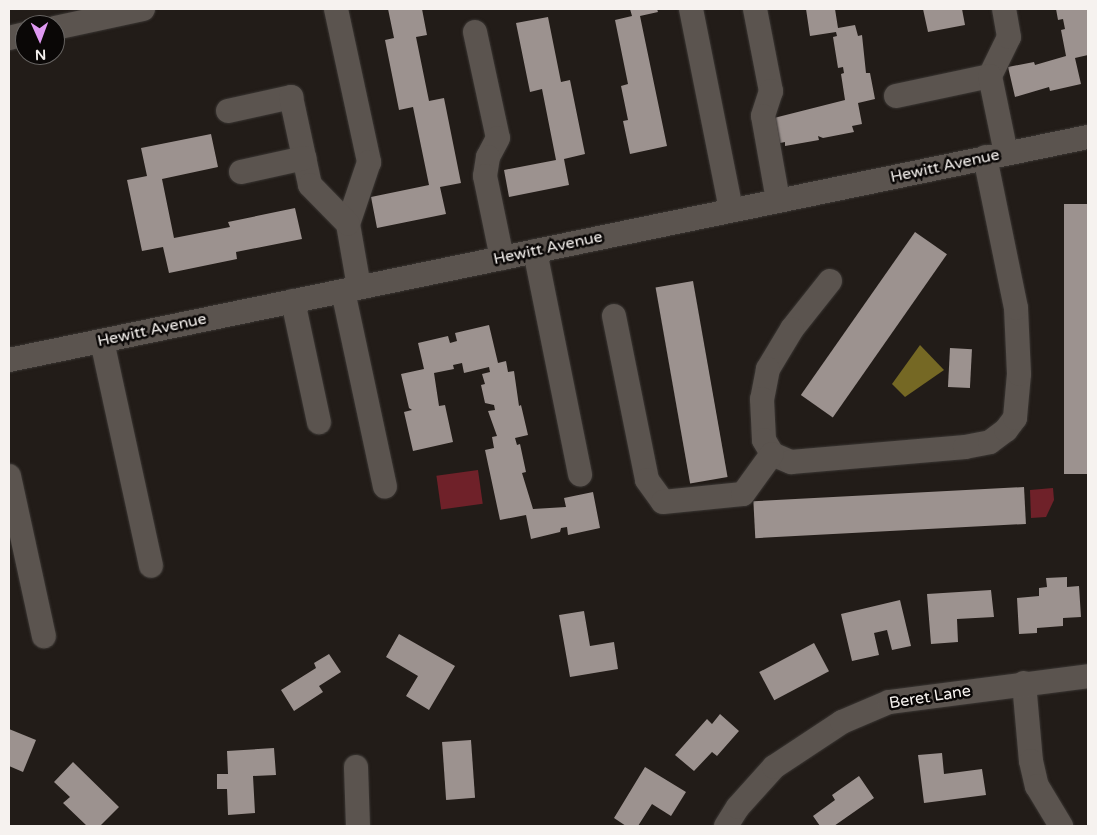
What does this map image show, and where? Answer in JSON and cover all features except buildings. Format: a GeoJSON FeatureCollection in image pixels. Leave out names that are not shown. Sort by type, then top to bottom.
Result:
{"type":"FeatureCollection","features":[{"type":"Feature","properties":{"kind":"street"},"geometry":{"type":"LineString","coordinates":[[65,26],[143,9]]}},
{"type":"Feature","properties":{"kind":"street"},"geometry":{"type":"LineString","coordinates":[[336,9],[369,162],[348,224],[351,289],[385,486]]}},
{"type":"Feature","properties":{"kind":"street"},"geometry":{"type":"LineString","coordinates":[[691,9],[731,210]]}},
{"type":"Feature","properties":{"kind":"street"},"geometry":{"type":"LineString","coordinates":[[755,9],[771,91],[764,116],[778,200]]}},
{"type":"Feature","properties":{"kind":"street"},"geometry":{"type":"LineString","coordinates":[[830,281],[792,329],[768,369],[762,399],[764,440],[772,454],[792,462],[965,447],[990,442],[1016,418],[1019,374],[1016,308],[995,155],[990,76],[1009,37],[1004,9]]}},
{"type":"Feature","properties":{"kind":"street"},"geometry":{"type":"LineString","coordinates":[[474,32],[498,138],[488,157],[485,176],[502,258]]}},
{"type":"Feature","properties":{"kind":"street"},"geometry":{"type":"LineString","coordinates":[[896,96],[990,76]]}},
{"type":"Feature","properties":{"kind":"street"},"geometry":{"type":"LineString","coordinates":[[228,111],[291,97],[310,185],[348,224]]}},
{"type":"Feature","properties":{"kind":"street","name":"Hewitt Avenue"},"geometry":{"type":"LineString","coordinates":[[9,360],[1088,137]]}},
{"type":"Feature","properties":{"kind":"street"},"geometry":{"type":"LineString","coordinates":[[241,172],[304,158]]}},
{"type":"Feature","properties":{"kind":"street"},"geometry":{"type":"LineString","coordinates":[[534,251],[580,475]]}},
{"type":"Feature","properties":{"kind":"street"},"geometry":{"type":"LineString","coordinates":[[293,301],[319,422]]}},
{"type":"Feature","properties":{"kind":"street"},"geometry":{"type":"LineString","coordinates":[[614,316],[647,480],[663,502],[743,494],[772,454]]}},
{"type":"Feature","properties":{"kind":"street"},"geometry":{"type":"LineString","coordinates":[[102,341],[151,566]]}},
{"type":"Feature","properties":{"kind":"street"},"geometry":{"type":"LineString","coordinates":[[9,476],[44,636]]}},
{"type":"Feature","properties":{"kind":"street","name":"Beret Lane"},"geometry":{"type":"LineString","coordinates":[[726,826],[738,806],[774,767],[842,722],[889,702],[1088,676]]}},
{"type":"Feature","properties":{"kind":"street"},"geometry":{"type":"LineString","coordinates":[[1024,683],[1031,762],[1037,786],[1061,826]]}},
{"type":"Feature","properties":{"kind":"street"},"geometry":{"type":"LineString","coordinates":[[356,768],[358,826]]}},
{"type":"Feature","properties":{"kind":"shaded area"},"geometry":{"type":"Polygon","coordinates":[[[920,345],[944,370],[905,397],[892,384],[920,345]]]}},
{"type":"Feature","properties":{"kind":"shaded area"},"geometry":{"type":"Polygon","coordinates":[[[478,470],[483,504],[441,510],[436,476],[478,470]]]}},
{"type":"Feature","properties":{"kind":"shaded area"},"geometry":{"type":"Polygon","coordinates":[[[1053,488],[1054,500],[1046,517],[1031,518],[1030,490],[1053,488]]]}}]}
